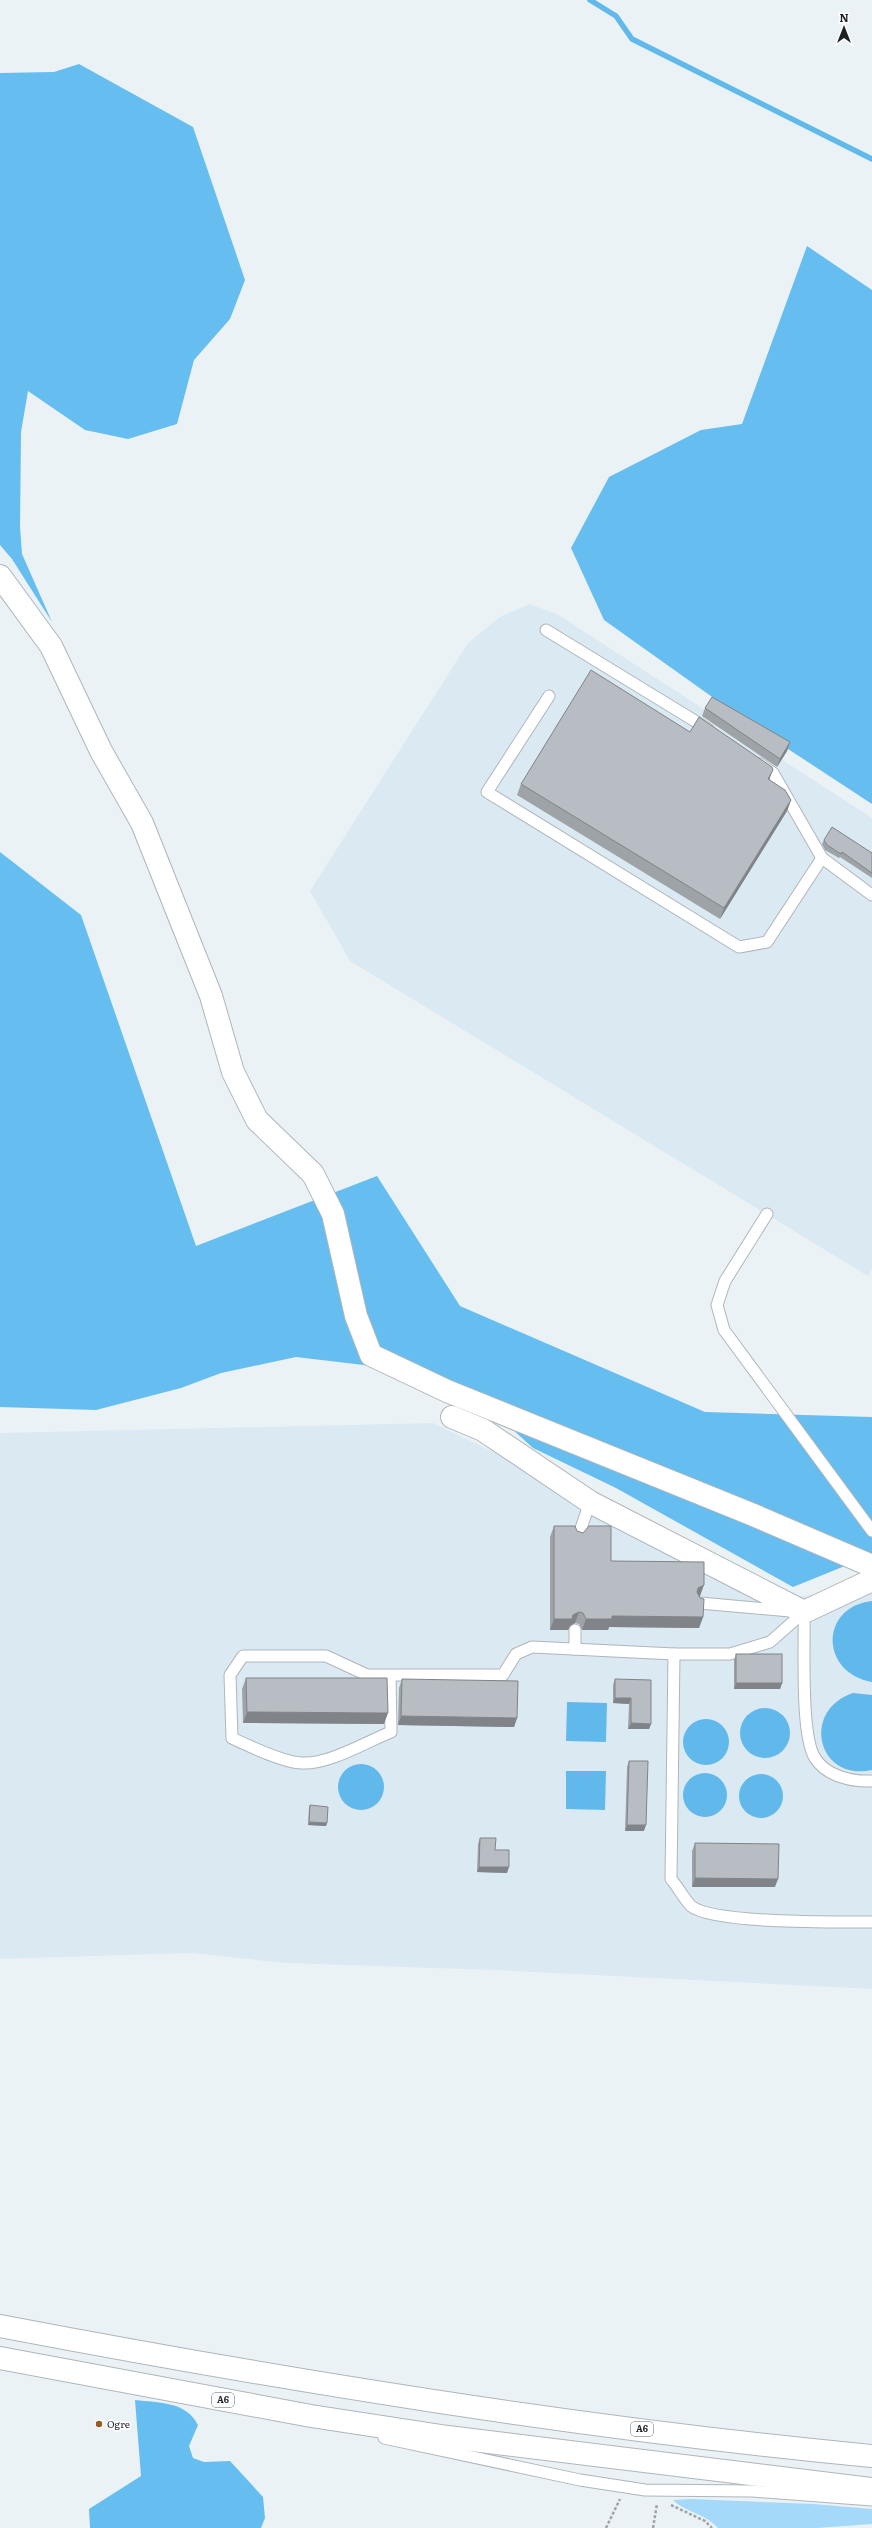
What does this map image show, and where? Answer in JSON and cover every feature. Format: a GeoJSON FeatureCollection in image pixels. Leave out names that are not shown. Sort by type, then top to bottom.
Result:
{"type":"FeatureCollection","features":[{"type":"Feature","properties":{"kind":"main road"},"geometry":{"type":"LineString","coordinates":[[0,576],[52,646],[101,751],[142,823],[211,996],[233,1072],[257,1120],[312,1174],[333,1214],[356,1316],[371,1355],[447,1391],[751,1514],[872,1566]]}},
{"type":"Feature","properties":{"kind":"main road"},"geometry":{"type":"LineString","coordinates":[[452,1417],[483,1430],[590,1502],[804,1612],[872,1580]]}},
{"type":"Feature","properties":{"kind":"main road","name":"A6"},"geometry":{"type":"LineString","coordinates":[[0,2326],[146,2354],[413,2399],[792,2448],[872,2456]]}},
{"type":"Feature","properties":{"kind":"main road","name":"A6"},"geometry":{"type":"LineString","coordinates":[[0,2358],[311,2416],[448,2437],[872,2489]]}},
{"type":"Feature","properties":{"kind":"lane"},"geometry":{"type":"LineString","coordinates":[[546,630],[684,712],[716,734]]}},
{"type":"Feature","properties":{"kind":"lane"},"geometry":{"type":"LineString","coordinates":[[549,696],[487,792],[739,947],[767,942],[822,858]]}},
{"type":"Feature","properties":{"kind":"lane"},"geometry":{"type":"LineString","coordinates":[[747,756],[773,773],[822,858],[872,894]]}},
{"type":"Feature","properties":{"kind":"lane"},"geometry":{"type":"LineString","coordinates":[[767,1214],[725,1281],[717,1304],[724,1330],[872,1531]]}},
{"type":"Feature","properties":{"kind":"lane"},"geometry":{"type":"LineString","coordinates":[[578,1537],[590,1502]]}},
{"type":"Feature","properties":{"kind":"lane"},"geometry":{"type":"LineString","coordinates":[[700,1603],[804,1612]]}},
{"type":"Feature","properties":{"kind":"lane"},"geometry":{"type":"LineString","coordinates":[[390,1675],[391,1732],[324,1760],[301,1763],[256,1749],[232,1738],[230,1675],[243,1656],[326,1656],[367,1675],[390,1675],[503,1675],[516,1654],[532,1647],[674,1654],[730,1654],[770,1642],[804,1612]]}},
{"type":"Feature","properties":{"kind":"lane"},"geometry":{"type":"LineString","coordinates":[[804,1612],[806,1736],[815,1758],[833,1775],[860,1782],[872,1781]]}},
{"type":"Feature","properties":{"kind":"lane"},"geometry":{"type":"LineString","coordinates":[[575,1630],[575,1649]]}},
{"type":"Feature","properties":{"kind":"lane"},"geometry":{"type":"LineString","coordinates":[[674,1654],[671,1878],[692,1906],[722,1916],[768,1920],[872,1922]]}},
{"type":"Feature","properties":{"kind":"lane"},"geometry":{"type":"LineString","coordinates":[[311,2416],[336,2428],[496,2460],[580,2480],[645,2490],[752,2491],[872,2500]]}},
{"type":"Feature","properties":{"kind":"path"},"geometry":{"type":"LineString","coordinates":[[606,2528],[626,2487]]}},
{"type":"Feature","properties":{"kind":"path"},"geometry":{"type":"LineString","coordinates":[[653,2528],[659,2500]]}},
{"type":"Feature","properties":{"kind":"path"},"geometry":{"type":"LineString","coordinates":[[668,2504],[705,2521],[712,2528]]}},
{"type":"Feature","properties":{"kind":"shaded area"},"geometry":{"type":"Polygon","coordinates":[[[79,64],[193,127],[245,280],[230,319],[194,360],[177,424],[128,439],[85,430],[28,391],[21,432],[20,527],[22,554],[52,622],[12,559],[0,545],[0,73],[54,72],[79,64]]]}},
{"type":"Feature","properties":{"kind":"shaded area"},"geometry":{"type":"Polygon","coordinates":[[[807,246],[872,290],[872,804],[753,726],[604,620],[571,548],[609,477],[701,430],[742,424],[807,246]]]}},
{"type":"Feature","properties":{"kind":"shaded area"},"geometry":{"type":"Polygon","coordinates":[[[529,604],[557,614],[872,818],[872,1269],[868,1276],[350,961],[310,891],[468,643],[500,617],[529,604]]]}},
{"type":"Feature","properties":{"kind":"shaded area"},"geometry":{"type":"Polygon","coordinates":[[[0,852],[81,915],[196,1246],[377,1176],[460,1306],[705,1412],[872,1417],[872,1555],[793,1587],[616,1488],[533,1448],[465,1386],[389,1368],[296,1357],[221,1373],[181,1388],[96,1410],[0,1407],[0,852]]]}},
{"type":"Feature","properties":{"kind":"shaded area"},"geometry":{"type":"Polygon","coordinates":[[[433,1423],[795,1597],[872,1587],[872,1989],[493,1970],[286,1963],[191,1953],[0,1959],[0,1433],[433,1423]]]}},
{"type":"Feature","properties":{"kind":"shaded area"},"geometry":{"type":"Polygon","coordinates":[[[872,1601],[872,1682],[855,1676],[843,1666],[835,1654],[833,1640],[835,1627],[842,1615],[855,1606],[872,1601]]]}},
{"type":"Feature","properties":{"kind":"shaded area"},"geometry":{"type":"Polygon","coordinates":[[[853,1693],[872,1695],[872,1770],[854,1771],[839,1766],[828,1756],[822,1743],[821,1728],[826,1714],[836,1702],[853,1693]]]}},
{"type":"Feature","properties":{"kind":"shaded area"},"geometry":{"type":"Polygon","coordinates":[[[567,1702],[607,1703],[606,1742],[566,1741],[567,1702]]]}},
{"type":"Feature","properties":{"kind":"shaded area"},"geometry":{"type":"Polygon","coordinates":[[[760,1708],[770,1708],[783,1715],[790,1728],[790,1738],[783,1751],[770,1758],[760,1758],[751,1754],[744,1747],[740,1738],[740,1728],[744,1719],[751,1712],[760,1708]]]}},
{"type":"Feature","properties":{"kind":"shaded area"},"geometry":{"type":"Polygon","coordinates":[[[706,1719],[719,1723],[725,1729],[729,1742],[725,1755],[719,1761],[706,1765],[693,1761],[687,1755],[683,1742],[687,1729],[693,1723],[706,1719]]]}},
{"type":"Feature","properties":{"kind":"shaded area"},"geometry":{"type":"Polygon","coordinates":[[[361,1764],[374,1768],[380,1774],[384,1787],[380,1800],[374,1806],[361,1810],[348,1806],[342,1800],[338,1787],[342,1774],[348,1768],[361,1764]]]}},
{"type":"Feature","properties":{"kind":"shaded area"},"geometry":{"type":"Polygon","coordinates":[[[566,1771],[606,1771],[605,1810],[566,1809],[566,1771]]]}},
{"type":"Feature","properties":{"kind":"shaded area"},"geometry":{"type":"Polygon","coordinates":[[[705,1773],[717,1777],[723,1783],[727,1795],[723,1807],[717,1813],[705,1817],[693,1813],[687,1807],[683,1795],[687,1783],[693,1777],[705,1773]]]}},
{"type":"Feature","properties":{"kind":"shaded area"},"geometry":{"type":"Polygon","coordinates":[[[761,1774],[773,1778],[779,1784],[783,1796],[779,1808],[773,1814],[761,1818],[749,1814],[743,1808],[739,1796],[743,1784],[749,1778],[761,1774]]]}},
{"type":"Feature","properties":{"kind":"shaded area"},"geometry":{"type":"Polygon","coordinates":[[[135,2400],[162,2403],[179,2407],[193,2417],[198,2425],[189,2446],[193,2458],[204,2462],[230,2461],[263,2497],[265,2518],[261,2528],[90,2528],[89,2509],[141,2476],[135,2400]]]}},
{"type":"Feature","properties":{"kind":"shaded area"},"geometry":{"type":"Polygon","coordinates":[[[691,2499],[813,2504],[872,2509],[872,2524],[817,2528],[718,2528],[701,2516],[683,2508],[673,2500],[691,2499]]]}},
{"type":"Feature","properties":{"kind":"building"},"geometry":{"type":"Polygon","coordinates":[[[591,670],[690,732],[699,717],[772,767],[773,770],[768,779],[785,790],[791,800],[724,908],[521,784],[591,670]]]}},
{"type":"Feature","properties":{"kind":"building"},"geometry":{"type":"Polygon","coordinates":[[[712,697],[790,742],[780,759],[705,708],[712,697]]]}},
{"type":"Feature","properties":{"kind":"building"},"geometry":{"type":"Polygon","coordinates":[[[832,827],[872,853],[872,873],[842,852],[841,854],[827,845],[824,840],[832,827]]]}},
{"type":"Feature","properties":{"kind":"building"},"geometry":{"type":"Polygon","coordinates":[[[554,1526],[575,1526],[577,1531],[583,1533],[589,1526],[611,1526],[611,1561],[704,1562],[704,1585],[698,1588],[697,1592],[700,1598],[704,1599],[703,1617],[612,1616],[612,1619],[586,1619],[583,1613],[579,1612],[573,1615],[572,1619],[554,1619],[554,1526]]]}},
{"type":"Feature","properties":{"kind":"building"},"geometry":{"type":"Polygon","coordinates":[[[736,1654],[782,1654],[782,1683],[736,1683],[736,1654]]]}},
{"type":"Feature","properties":{"kind":"building"},"geometry":{"type":"Polygon","coordinates":[[[246,1678],[387,1678],[388,1713],[247,1712],[246,1678]]]}},
{"type":"Feature","properties":{"kind":"building"},"geometry":{"type":"Polygon","coordinates":[[[402,1679],[518,1681],[517,1718],[401,1716],[402,1679]]]}},
{"type":"Feature","properties":{"kind":"building"},"geometry":{"type":"Polygon","coordinates":[[[615,1679],[651,1680],[651,1724],[631,1723],[631,1698],[615,1698],[615,1679]]]}},
{"type":"Feature","properties":{"kind":"building"},"geometry":{"type":"Polygon","coordinates":[[[629,1761],[648,1761],[646,1825],[627,1825],[629,1761]]]}},
{"type":"Feature","properties":{"kind":"building"},"geometry":{"type":"Polygon","coordinates":[[[310,1805],[328,1807],[327,1823],[309,1822],[310,1805]]]}},
{"type":"Feature","properties":{"kind":"building"},"geometry":{"type":"Polygon","coordinates":[[[480,1838],[496,1838],[495,1850],[509,1850],[509,1867],[479,1867],[480,1838]]]}},
{"type":"Feature","properties":{"kind":"building"},"geometry":{"type":"Polygon","coordinates":[[[695,1843],[779,1844],[778,1879],[695,1878],[695,1843]]]}},
{"type":"Feature","properties":{"kind":"waterway"},"geometry":{"type":"LineString","coordinates":[[590,0],[616,16],[632,39],[872,159]]}},
{"type":"Feature","properties":{"kind":"place","name":"Ogre"},"geometry":{"type":"Point","coordinates":[99,2424]}}]}
